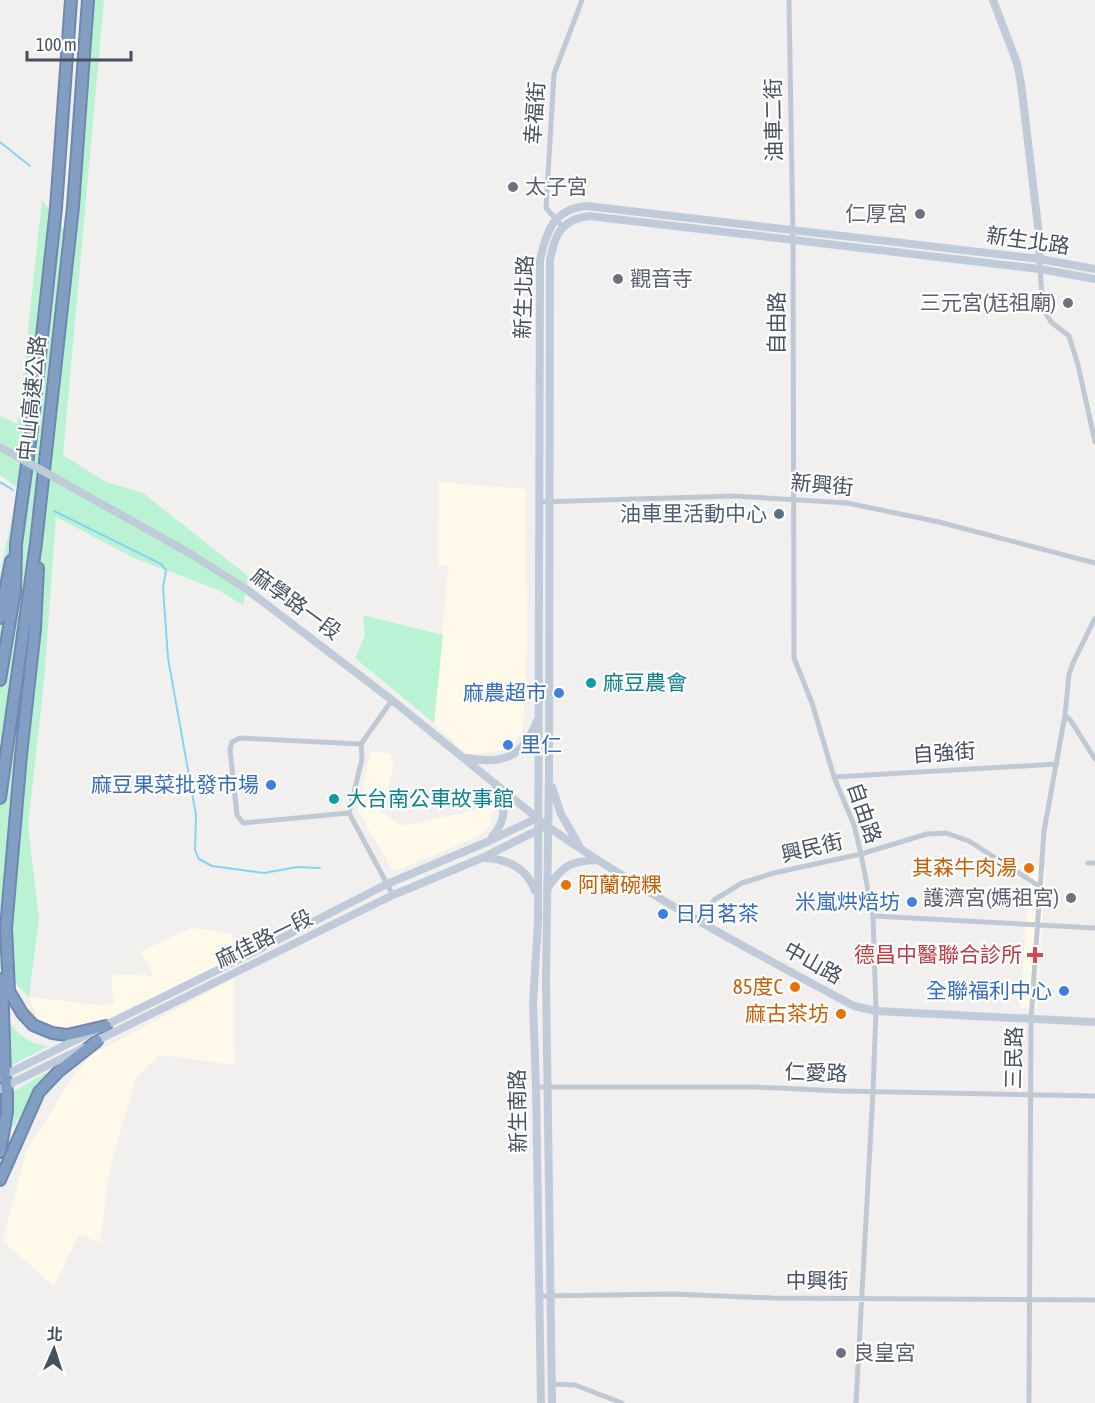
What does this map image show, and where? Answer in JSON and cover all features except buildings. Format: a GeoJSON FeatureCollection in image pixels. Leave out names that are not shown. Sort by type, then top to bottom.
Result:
{"type":"FeatureCollection","features":[{"type":"Feature","properties":{"kind":"highway","name":"中山高速公路"},"geometry":{"type":"LineString","coordinates":[[0,680],[15,591],[16,544],[32,428],[56,208],[71,0]]}},
{"type":"Feature","properties":{"kind":"highway","name":"中山高速公路"},"geometry":{"type":"LineString","coordinates":[[0,798],[36,543],[73,207],[88,0]]}},
{"type":"Feature","properties":{"kind":"highway"},"geometry":{"type":"LineString","coordinates":[[0,1152],[7,1112],[3,1082],[2,957],[35,629],[39,577],[36,543]]}},
{"type":"Feature","properties":{"kind":"highway"},"geometry":{"type":"LineString","coordinates":[[0,618],[7,574],[16,544]]}},
{"type":"Feature","properties":{"kind":"highway"},"geometry":{"type":"LineString","coordinates":[[6,928],[9,991],[22,1013],[33,1025],[52,1033],[67,1035],[106,1026]]}},
{"type":"Feature","properties":{"kind":"highway"},"geometry":{"type":"LineString","coordinates":[[0,1180],[39,1092],[59,1071],[97,1041]]}},
{"type":"Feature","properties":{"kind":"main road"},"geometry":{"type":"LineString","coordinates":[[993,0],[1017,63],[1022,84],[1038,226],[1040,269]]}},
{"type":"Feature","properties":{"kind":"main road","name":"新生北路"},"geometry":{"type":"LineString","coordinates":[[537,818],[540,260],[546,233],[556,219],[578,207],[587,206],[1040,259],[1095,269]]}},
{"type":"Feature","properties":{"kind":"main road","name":"新生北路"},"geometry":{"type":"LineString","coordinates":[[547,826],[550,260],[554,240],[563,227],[572,220],[589,216],[1040,269],[1095,279]]}},
{"type":"Feature","properties":{"kind":"main road","name":"麻學路一段"},"geometry":{"type":"LineString","coordinates":[[0,447],[191,554],[246,589],[392,699],[547,826]]}},
{"type":"Feature","properties":{"kind":"main road"},"geometry":{"type":"LineString","coordinates":[[464,758],[481,761],[499,760],[513,755],[523,748],[532,735],[539,717]]}},
{"type":"Feature","properties":{"kind":"main road"},"geometry":{"type":"LineString","coordinates":[[549,776],[554,800],[582,850]]}},
{"type":"Feature","properties":{"kind":"main road"},"geometry":{"type":"LineString","coordinates":[[487,842],[497,831],[505,813],[502,798],[493,782]]}},
{"type":"Feature","properties":{"kind":"main road","name":"新生南路"},"geometry":{"type":"LineString","coordinates":[[537,818],[538,922],[533,1003],[541,1403]]}},
{"type":"Feature","properties":{"kind":"main road","name":"麻佳路一段"},"geometry":{"type":"LineString","coordinates":[[3,1082],[106,1026],[387,884],[487,842],[537,818]]}},
{"type":"Feature","properties":{"kind":"main road","name":"新生南路"},"geometry":{"type":"LineString","coordinates":[[547,826],[547,1087],[552,1403]]}},
{"type":"Feature","properties":{"kind":"main road","name":"麻佳路一段"},"geometry":{"type":"LineString","coordinates":[[3,1082],[97,1041],[393,895],[482,858],[547,826]]}},
{"type":"Feature","properties":{"kind":"main road","name":"中山路"},"geometry":{"type":"LineString","coordinates":[[547,826],[597,860],[702,922],[854,1006],[876,1011],[1095,1022]]}},
{"type":"Feature","properties":{"kind":"main road"},"geometry":{"type":"LineString","coordinates":[[482,858],[501,858],[522,871],[532,883],[537,897]]}},
{"type":"Feature","properties":{"kind":"main road"},"geometry":{"type":"LineString","coordinates":[[546,891],[566,865],[576,861],[597,860]]}},
{"type":"Feature","properties":{"kind":"street","name":"幸福街"},"geometry":{"type":"LineString","coordinates":[[563,227],[546,208],[553,82],[582,0]]}},
{"type":"Feature","properties":{"kind":"street","name":"油車二街"},"geometry":{"type":"LineString","coordinates":[[789,0],[793,239]]}},
{"type":"Feature","properties":{"kind":"street","name":"自由路"},"geometry":{"type":"LineString","coordinates":[[793,239],[794,658],[812,703],[834,777],[854,825],[873,915],[876,1011],[856,1403]]}},
{"type":"Feature","properties":{"kind":"street"},"geometry":{"type":"LineString","coordinates":[[1040,269],[1043,308],[1051,322],[1069,336],[1094,429],[1095,442]]}},
{"type":"Feature","properties":{"kind":"street","name":"新興街"},"geometry":{"type":"LineString","coordinates":[[539,502],[734,496],[793,498],[863,505],[1095,563]]}},
{"type":"Feature","properties":{"kind":"street","name":"三民路"},"geometry":{"type":"LineString","coordinates":[[1029,1403],[1031,1019],[1039,886],[1046,810],[1057,764],[1068,683],[1073,663],[1095,618]]}},
{"type":"Feature","properties":{"kind":"street"},"geometry":{"type":"LineString","coordinates":[[392,699],[361,744],[362,759],[349,813],[393,895]]}},
{"type":"Feature","properties":{"kind":"street"},"geometry":{"type":"LineString","coordinates":[[1065,715],[1095,759]]}},
{"type":"Feature","properties":{"kind":"street"},"geometry":{"type":"LineString","coordinates":[[349,813],[243,824],[237,815],[230,745],[240,738],[361,744]]}},
{"type":"Feature","properties":{"kind":"street","name":"自強街"},"geometry":{"type":"LineString","coordinates":[[834,777],[1057,764]]}},
{"type":"Feature","properties":{"kind":"street","name":"興民街"},"geometry":{"type":"LineString","coordinates":[[702,922],[714,900],[742,883],[774,873],[861,854],[927,834],[955,835],[976,845],[1039,886]]}},
{"type":"Feature","properties":{"kind":"street"},"geometry":{"type":"LineString","coordinates":[[873,915],[1095,927]]}},
{"type":"Feature","properties":{"kind":"street","name":"仁愛路"},"geometry":{"type":"LineString","coordinates":[[536,1087],[754,1087],[1095,1096]]}},
{"type":"Feature","properties":{"kind":"street","name":"中興街"},"geometry":{"type":"LineString","coordinates":[[540,1296],[673,1294],[773,1298],[1095,1300]]}},
{"type":"Feature","properties":{"kind":"street"},"geometry":{"type":"LineString","coordinates":[[552,1384],[574,1385],[622,1403]]}},
{"type":"Feature","properties":{"kind":"shaded area"},"geometry":{"type":"Polygon","coordinates":[[[439,482],[526,489],[527,644],[523,730],[512,746],[493,752],[468,755],[434,724],[448,566],[438,566],[439,482]]]}},
{"type":"Feature","properties":{"kind":"shaded area"},"geometry":{"type":"Polygon","coordinates":[[[371,751],[390,754],[394,766],[386,794],[379,797],[377,809],[403,826],[495,806],[490,825],[481,835],[394,872],[358,811],[371,751]]]}},
{"type":"Feature","properties":{"kind":"shaded area"},"geometry":{"type":"Polygon","coordinates":[[[1030,865],[1046,866],[1037,1009],[1020,1008],[1030,865]]]}},
{"type":"Feature","properties":{"kind":"shaded area"},"geometry":{"type":"Polygon","coordinates":[[[191,928],[227,934],[232,932],[234,959],[90,1027],[63,1030],[50,1028],[41,1022],[33,1009],[29,997],[100,1005],[115,1004],[111,984],[113,974],[154,976],[140,952],[191,928]]]}},
{"type":"Feature","properties":{"kind":"shaded area"},"geometry":{"type":"Polygon","coordinates":[[[234,978],[235,1065],[160,1055],[136,1078],[110,1168],[100,1242],[79,1235],[54,1286],[3,1241],[26,1151],[73,1077],[91,1055],[234,978]]]}},
{"type":"Feature","properties":{"kind":"green space"},"geometry":{"type":"Polygon","coordinates":[[[92,0],[104,0],[63,455],[106,482],[143,493],[248,576],[243,605],[218,590],[134,558],[56,517],[44,682],[28,827],[39,918],[29,997],[0,968],[0,575],[18,488],[0,475],[0,416],[18,424],[42,200],[71,238],[92,0]]]}},
{"type":"Feature","properties":{"kind":"green space"},"geometry":{"type":"Polygon","coordinates":[[[363,615],[443,635],[434,723],[355,658],[365,636],[363,615]]]}},
{"type":"Feature","properties":{"kind":"green space"},"geometry":{"type":"Polygon","coordinates":[[[7,1017],[24,1038],[47,1047],[2,1070],[7,1017]]]}},
{"type":"Feature","properties":{"kind":"green space"},"geometry":{"type":"Polygon","coordinates":[[[47,1072],[14,1127],[10,1127],[4,1097],[47,1072]]]}},
{"type":"Feature","properties":{"kind":"waterway"},"geometry":{"type":"LineString","coordinates":[[0,142],[30,166]]}},
{"type":"Feature","properties":{"kind":"waterway"},"geometry":{"type":"LineString","coordinates":[[0,482],[13,490]]}},
{"type":"Feature","properties":{"kind":"waterway"},"geometry":{"type":"LineString","coordinates":[[54,511],[161,564],[166,570],[163,588],[168,658],[196,815],[195,850],[199,859],[212,866],[264,873],[297,867],[320,868]]}},
{"type":"Feature","properties":{"kind":"place","name":"太子宮"},"geometry":{"type":"Point","coordinates":[513,187]}},
{"type":"Feature","properties":{"kind":"place","name":"仁厚宮"},"geometry":{"type":"Point","coordinates":[920,214]}},
{"type":"Feature","properties":{"kind":"place","name":"觀音寺"},"geometry":{"type":"Point","coordinates":[618,279]}},
{"type":"Feature","properties":{"kind":"place","name":"三元宮(尪祖廟)"},"geometry":{"type":"Point","coordinates":[1068,303]}},
{"type":"Feature","properties":{"kind":"place","name":"油車里活動中心"},"geometry":{"type":"Point","coordinates":[779,514]}},
{"type":"Feature","properties":{"kind":"place","name":"麻豆農會"},"geometry":{"type":"Point","coordinates":[591,683]}},
{"type":"Feature","properties":{"kind":"place","name":"麻農超市"},"geometry":{"type":"Point","coordinates":[559,693]}},
{"type":"Feature","properties":{"kind":"place","name":"里仁"},"geometry":{"type":"Point","coordinates":[508,745]}},
{"type":"Feature","properties":{"kind":"place","name":"麻豆果菜批發市場"},"geometry":{"type":"Point","coordinates":[271,785]}},
{"type":"Feature","properties":{"kind":"place","name":"大台南公車故事館"},"geometry":{"type":"Point","coordinates":[334,799]}},
{"type":"Feature","properties":{"kind":"place","name":"其森牛肉湯"},"geometry":{"type":"Point","coordinates":[1029,868]}},
{"type":"Feature","properties":{"kind":"place","name":"阿蘭碗粿"},"geometry":{"type":"Point","coordinates":[566,885]}},
{"type":"Feature","properties":{"kind":"place","name":"護濟宮(媽祖宮)"},"geometry":{"type":"Point","coordinates":[1071,898]}},
{"type":"Feature","properties":{"kind":"place","name":"米嵐烘焙坊"},"geometry":{"type":"Point","coordinates":[912,902]}},
{"type":"Feature","properties":{"kind":"place","name":"日月茗茶"},"geometry":{"type":"Point","coordinates":[663,914]}},
{"type":"Feature","properties":{"kind":"place","name":"德昌中醫聯合診所"},"geometry":{"type":"Point","coordinates":[1035,955]}},
{"type":"Feature","properties":{"kind":"place","name":"85度C"},"geometry":{"type":"Point","coordinates":[795,987]}},
{"type":"Feature","properties":{"kind":"place","name":"全聯福利中心"},"geometry":{"type":"Point","coordinates":[1064,991]}},
{"type":"Feature","properties":{"kind":"place","name":"麻古茶坊"},"geometry":{"type":"Point","coordinates":[841,1014]}},
{"type":"Feature","properties":{"kind":"place","name":"良皇宮"},"geometry":{"type":"Point","coordinates":[841,1353]}}]}
